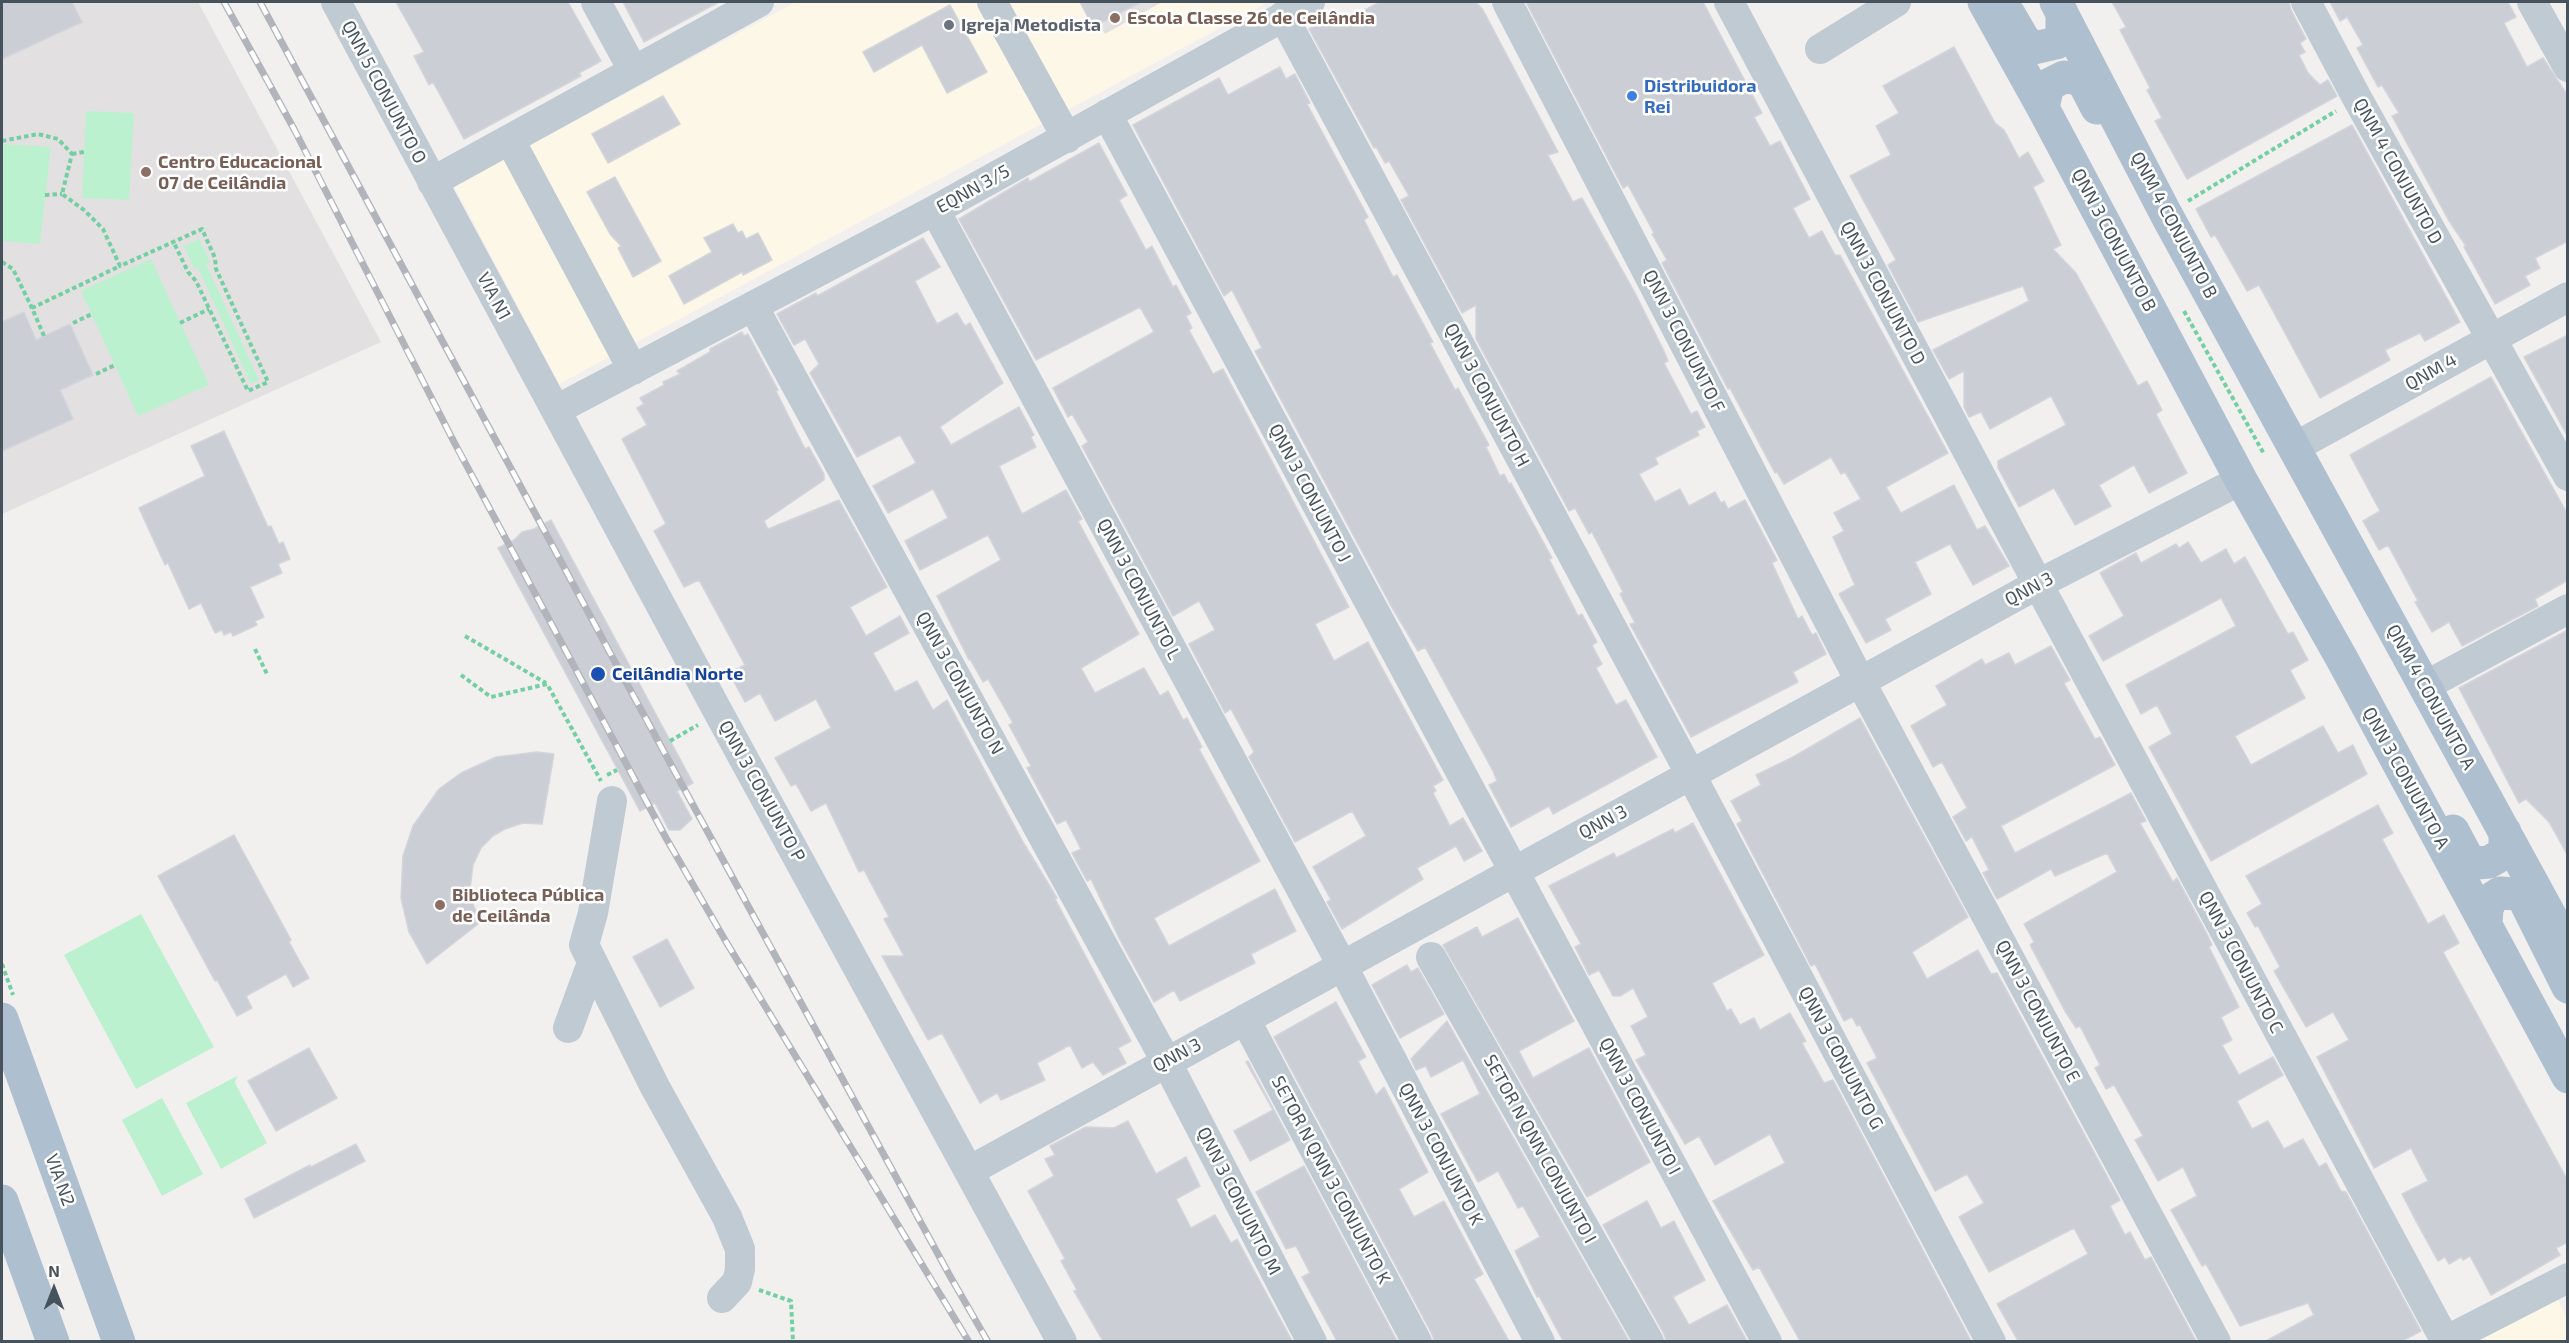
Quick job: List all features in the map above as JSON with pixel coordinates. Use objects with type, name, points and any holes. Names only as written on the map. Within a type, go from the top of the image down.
[{"type":"main road","name":"QNN 3 CONJUNTO B","points":[[1984,2],[2241,480]]},
{"type":"main road","points":[[2003,2],[2024,40],[2034,48],[2056,43],[2062,34],[2059,7]]},
{"type":"main road","name":"QNM 4 CONJUNTO B","points":[[2059,7],[2194,264],[2280,451]]},
{"type":"main road","points":[[2043,108],[2048,85],[2057,79],[2072,77],[2085,85],[2150,210],[2194,264]]},
{"type":"main road","name":"QNM 4 CONJUNTO A","points":[[2280,451],[2425,686],[2568,948]]},
{"type":"main road","name":"QNN 3 CONJUNTO A","points":[[2241,480],[2342,659],[2568,1077]]},
{"type":"main road","points":[[2342,659],[2403,738],[2468,859],[2477,863],[2496,859],[2505,847],[2505,832]]},
{"type":"main road","points":[[2486,923],[2487,909],[2492,899],[2500,893],[2518,894],[2524,899],[2568,987]]},
{"type":"main road","name":"VIA N2","points":[[2,1019],[114,1330]]},
{"type":"main road","points":[[2,1072],[6,1074],[59,1223],[114,1330]]},
{"type":"main road","points":[[2,1201],[53,1341]]},
{"type":"street","name":"QNN 5 CONJUNTO O","points":[[336,2],[432,182]]},
{"type":"street","points":[[596,2],[633,70]]},
{"type":"street","points":[[432,182],[759,2]]},
{"type":"street","points":[[992,2],[1067,138]]},
{"type":"street","name":"EQNN 3/5","points":[[556,410],[935,210],[1310,2]]},
{"type":"street","name":"QNN 3 CONJUNTO F","points":[[1507,2],[1860,681]]},
{"type":"street","name":"QNN 3 CONJUNTO D","points":[[1730,2],[2038,584]]},
{"type":"street","points":[[1820,49],[1896,2]]},
{"type":"street","name":"QNM 4 CONJUNTO D","points":[[2306,2],[2357,98],[2568,476]]},
{"type":"street","points":[[2532,2],[2568,67]]},
{"type":"street","name":"QNN 3 CONJUNTO H","points":[[1283,16],[1691,775]]},
{"type":"street","name":"QNN 3 CONJUNTO J","points":[[1107,114],[1513,871]]},
{"type":"street","points":[[510,140],[633,370]]},
{"type":"street","name":"VIA N1","points":[[432,182],[556,410]]},
{"type":"street","name":"QNN 3 CONJUNTO L","points":[[935,210],[1343,967]]},
{"type":"street","name":"QNM 4","points":[[2280,451],[2568,297]]},
{"type":"street","name":"QNN 3 CONJUNTO N","points":[[753,306],[1166,1061]]},
{"type":"street","name":"QNN 3 CONJUNTO P","points":[[556,410],[1062,1341]]},
{"type":"street","name":"QNN 3","points":[[969,1171],[2038,584],[2241,480]]},
{"type":"street","name":"QNN 3 CONJUNTO C","points":[[2038,584],[2444,1341]]},
{"type":"street","points":[[2425,686],[2568,609]]},
{"type":"street","name":"QNN 3 CONJUNTO E","points":[[1860,681],[2216,1341]]},
{"type":"street","name":"QNN 3 CONJUNTO G","points":[[1691,775],[1991,1341]]},
{"type":"street","points":[[612,801],[593,913],[584,945],[655,1087],[727,1216],[740,1249],[740,1269],[730,1290]]},
{"type":"street","name":"QNN 3 CONJUNTO I","points":[[1513,871],[1767,1341]]},
{"type":"street","name":"SETOR N QNN CONJUNTO I","points":[[1431,957],[1649,1341]]},
{"type":"street","points":[[568,1028],[592,963]]},
{"type":"street","name":"QNN 3 CONJUNTO K","points":[[1343,967],[1540,1341]]},
{"type":"street","name":"SETOR N QNN 3 CONJUNTO K","points":[[1245,1019],[1417,1341]]},
{"type":"street","name":"QNN 3 CONJUNTO M","points":[[1166,1061],[1312,1341]]},
{"type":"street","points":[[2444,1341],[2568,1278]]},
{"type":"path","points":[[2166,214],[2357,98]]},
{"type":"path","points":[[2,141],[38,134],[58,139],[72,153],[84,152]]},
{"type":"path","points":[[62,194],[72,153]]},
{"type":"path","points":[[45,195],[62,194],[84,210],[103,229],[120,266]]},
{"type":"path","points":[[32,308],[202,229],[216,269],[268,382],[248,391],[196,281],[188,272],[174,243]]},
{"type":"path","points":[[2,262],[13,269],[44,336]]},
{"type":"path","points":[[2178,301],[2280,451]]},
{"type":"path","points":[[180,323],[209,309]]},
{"type":"path","points":[[73,323],[92,314]]},
{"type":"path","points":[[96,374],[115,365]]},
{"type":"path","points":[[465,636],[547,684],[612,801]]},
{"type":"path","points":[[255,649],[267,674]]},
{"type":"path","points":[[461,675],[491,697],[547,684]]},
{"type":"path","points":[[670,741],[719,713]]},
{"type":"path","points":[[730,1290],[791,1301],[793,1341]]},
{"type":"shaded area","name":"Centro Educacional 07 de Ceilândia","points":[[2,2],[198,2],[381,342],[2,514]]},
{"type":"shaded area","points":[[796,2],[1268,2],[559,384],[454,186]]},
{"type":"shaded area","name":"Escola Classe 26 de Ceilândia","points":[[1087,2],[1162,2],[1105,34]]},
{"type":"shaded area","points":[[2555,1294],[2567,1319],[2567,1341],[2468,1342]]},
{"type":"green space","points":[[86,111],[134,113],[129,200],[82,198]]},
{"type":"green space","points":[[2,144],[51,147],[40,244],[2,241]]},
{"type":"green space","points":[[199,239],[210,262],[206,264],[259,380],[251,384],[198,268],[194,269],[184,246]]},
{"type":"green space","points":[[151,259],[209,385],[138,416],[81,291]]},
{"type":"green space","points":[[141,914],[214,1047],[136,1089],[64,955]]},
{"type":"green space","points":[[237,1076],[235,1083],[267,1143],[221,1169],[186,1103]]},
{"type":"green space","points":[[162,1098],[203,1174],[162,1196],[122,1120]]},
{"type":"building","points":[[2,2],[72,2],[82,22],[2,59]]},
{"type":"building","points":[[396,2],[568,2],[601,61],[579,73],[581,76],[464,139],[433,82],[429,85],[414,56],[424,52]]},
{"type":"building","points":[[623,2],[719,2],[644,42]]},
{"type":"building","points":[[1080,2],[1141,2],[1093,27]]},
{"type":"building","points":[[1380,2],[1476,2],[1483,10],[1558,152],[1548,155],[1573,202],[1582,198],[1635,293],[1664,351],[1668,361],[1664,363],[1691,414],[1697,411],[1705,427],[1697,431],[1699,435],[1655,458],[1658,464],[1639,474],[1655,502],[1680,489],[1689,506],[1715,492],[1721,503],[1724,501],[1728,509],[1745,500],[1777,560],[1772,563],[1798,619],[1802,616],[1812,635],[1816,633],[1826,654],[1793,672],[1798,682],[1691,737],[1630,624],[1635,623],[1620,594],[1623,592],[1592,532],[1589,534],[1575,508],[1569,511],[1476,339],[1476,305],[1462,313],[1401,200],[1409,196],[1389,161],[1385,163],[1376,147],[1374,148],[1309,29],[1328,19],[1333,27]]},
{"type":"building","points":[[1526,2],[1703,2],[1762,113],[1754,117],[1770,146],[1780,141],[1810,199],[1793,208],[1809,238],[1822,231],[1835,255],[1840,255],[1948,453],[1886,487],[1901,513],[1954,485],[1977,530],[1985,526],[2009,566],[1973,585],[1950,544],[1915,562],[1931,594],[1885,619],[1891,630],[1866,643],[1839,594],[1855,585],[1833,537],[1844,531],[1834,513],[1861,499],[1845,472],[1841,474],[1831,457],[1784,484],[1777,472],[1775,473],[1662,263],[1667,260],[1652,234],[1654,233],[1628,185],[1623,188]]},
{"type":"building","points":[[2112,2],[2289,2],[2306,39],[2300,43],[2305,52],[2299,55],[2308,73],[2320,85],[2328,80],[2337,96],[2187,179],[2155,121],[2162,118],[2147,90],[2150,88],[2120,30],[2126,27]]},
{"type":"building","points":[[2330,2],[2508,2],[2516,17],[2504,23],[2527,67],[2543,58],[2568,96],[2568,241],[2535,258],[2540,268],[2525,276],[2530,285],[2495,304],[2464,247],[2466,246],[2449,221],[2392,116],[2399,113],[2382,85],[2378,87],[2357,48],[2363,45],[2347,17],[2340,21]]},
{"type":"building","points":[[950,5],[987,72],[947,93],[922,45],[874,72],[863,52]]},
{"type":"building","points":[[1954,47],[1995,123],[2004,130],[2019,158],[2028,152],[2044,181],[2033,187],[2061,245],[2053,249],[2076,273],[2138,386],[2147,381],[2162,410],[2156,414],[2187,473],[2149,493],[2134,465],[2099,485],[2111,506],[2075,525],[2054,488],[2019,507],[1998,468],[1998,461],[2066,425],[2051,396],[1990,429],[1981,412],[1969,417],[1964,407],[1964,371],[1949,379],[1933,350],[2029,301],[2023,286],[1918,322],[1888,265],[1896,260],[1850,176],[1891,155],[1876,126],[1899,113],[1883,86]]},
{"type":"building","points":[[1280,67],[1286,79],[1295,74],[1310,103],[1307,104],[1368,217],[1364,220],[1393,277],[1397,275],[1433,342],[1430,343],[1455,390],[1458,388],[1489,445],[1486,447],[1500,476],[1504,474],[1509,484],[1511,483],[1552,558],[1549,559],[1578,616],[1582,614],[1597,642],[1592,645],[1602,664],[1596,668],[1616,705],[1626,700],[1657,757],[1553,814],[1549,806],[1511,827],[1489,785],[1497,781],[1493,771],[1425,647],[1418,651],[1390,604],[1255,351],[1262,348],[1232,290],[1224,296],[1133,125],[1219,78],[1228,95]]},
{"type":"building","points":[[663,96],[680,124],[608,163],[592,134]]},
{"type":"building","points":[[2352,125],[2460,322],[2425,341],[2420,333],[2385,350],[2390,360],[2320,398],[2259,285],[2247,291],[2215,235],[2211,237],[2196,209]]},
{"type":"building","points":[[1099,143],[1127,195],[1119,200],[1146,250],[1152,246],[1173,287],[1176,285],[1191,313],[1186,316],[1192,328],[1189,330],[1213,374],[1223,369],[1349,607],[1315,624],[1334,661],[1368,642],[1443,780],[1433,786],[1436,791],[1433,793],[1450,826],[1463,818],[1482,851],[1464,861],[1456,846],[1417,868],[1423,879],[1342,929],[1327,902],[1331,900],[1313,867],[1366,836],[1352,811],[1295,842],[1249,757],[1254,752],[1231,709],[1225,713],[1189,644],[1215,630],[1199,601],[1173,616],[1082,446],[1088,442],[1072,414],[1068,417],[1053,388],[1154,332],[1140,307],[1036,360],[959,219],[1028,178],[1029,182]]},
{"type":"building","points":[[615,177],[661,261],[633,277],[618,248],[621,246],[610,234],[587,192]]},
{"type":"building","points":[[733,224],[738,233],[742,231],[746,239],[758,233],[772,260],[743,275],[742,272],[684,304],[669,276],[712,252],[704,238]]},
{"type":"building","points":[[923,238],[940,267],[915,281],[937,324],[957,313],[965,326],[970,323],[1003,383],[940,427],[951,445],[1019,407],[1034,435],[1031,437],[1036,447],[999,466],[1022,514],[1066,490],[1082,519],[1078,521],[1139,634],[1081,668],[1095,693],[1144,668],[1160,696],[1168,691],[1183,720],[1187,718],[1202,747],[1199,749],[1260,861],[1154,918],[1169,946],[1275,889],[1296,931],[1251,954],[1255,963],[1180,1001],[1174,990],[1154,1002],[1119,938],[1091,879],[1087,881],[1072,853],[1081,849],[1066,820],[1057,824],[1027,768],[1031,766],[1009,725],[1013,723],[988,679],[983,682],[969,660],[937,596],[1001,560],[988,535],[920,570],[905,541],[948,518],[933,489],[888,513],[873,486],[916,463],[900,435],[857,457],[810,373],[819,364],[805,339],[794,345],[777,314],[816,293],[817,296]]},
{"type":"building","points":[[24,312],[36,340],[70,324],[93,375],[60,390],[73,419],[2,451],[2,322]]},
{"type":"building","points":[[742,332],[744,336],[748,334],[778,390],[776,391],[805,449],[809,447],[824,474],[824,480],[764,521],[768,529],[839,500],[887,587],[850,607],[866,636],[900,616],[909,633],[873,653],[895,692],[917,681],[933,710],[947,700],[1023,842],[1057,898],[1055,899],[1131,1041],[1118,1048],[1126,1063],[1103,1075],[1093,1062],[1082,1068],[1070,1045],[1037,1063],[1045,1080],[1001,1100],[997,1093],[980,1103],[942,1033],[928,1040],[882,956],[904,956],[884,919],[889,917],[864,870],[859,872],[826,803],[811,811],[796,784],[791,786],[775,758],[831,728],[816,699],[775,721],[760,693],[745,702],[729,673],[745,665],[699,580],[684,587],[654,531],[666,524],[622,439],[647,425],[637,408],[644,404],[640,398],[664,385],[663,382],[680,374],[677,371],[710,352],[710,349]]},
{"type":"building","points":[[2568,335],[2568,437],[2524,357]]},
{"type":"building","points":[[2491,377],[2568,515],[2568,580],[2535,599],[2538,606],[2462,646],[2449,622],[2432,632],[2388,545],[2379,550],[2363,521],[2380,511],[2350,455]]},
{"type":"building","points":[[224,431],[268,527],[271,526],[279,544],[283,542],[290,559],[278,564],[282,573],[250,587],[264,617],[255,621],[257,625],[233,636],[231,632],[224,635],[222,630],[215,633],[201,603],[189,609],[168,563],[165,565],[139,508],[205,476],[191,446]]},
{"type":"building","points":[[551,520],[693,783],[677,791],[692,819],[680,830],[669,830],[655,803],[640,811],[498,548],[514,540],[522,532],[534,529]]},
{"type":"building","points":[[2188,542],[2201,563],[2226,549],[2234,564],[2245,557],[2288,634],[2293,632],[2308,660],[2290,670],[2305,698],[2235,736],[2251,765],[2323,726],[2338,753],[2353,745],[2367,774],[2211,861],[2149,747],[2172,734],[2157,705],[2141,714],[2126,685],[2236,626],[2221,598],[2103,661],[2089,636],[2124,616],[2100,573],[2136,553],[2141,563],[2176,544],[2179,548]]},
{"type":"building","points":[[2568,630],[2568,856],[2549,822],[2526,799],[2519,803],[2459,688]]},
{"type":"building","points":[[2051,646],[2070,680],[2064,683],[2095,739],[2100,737],[2115,765],[2001,826],[2015,853],[2131,793],[2146,821],[2140,823],[2173,882],[2177,878],[2207,934],[2212,945],[2209,947],[2239,1007],[2221,1017],[2232,1040],[2222,1045],[2239,1075],[2273,1057],[2283,1075],[2237,1101],[2252,1129],[2268,1121],[2284,1149],[2303,1139],[2319,1167],[2326,1163],[2341,1191],[2346,1192],[2421,1331],[2402,1341],[2266,1341],[2314,1315],[2308,1303],[2240,1326],[2206,1264],[2202,1266],[2171,1210],[2197,1196],[2183,1167],[2158,1181],[2135,1140],[2143,1136],[2114,1085],[2106,1089],[2095,1068],[2100,1065],[2080,1026],[2076,1028],[2065,1011],[2030,945],[2034,942],[2024,924],[2117,872],[2107,853],[2055,876],[2051,869],[1997,899],[1983,873],[1989,870],[1972,837],[1966,841],[1953,817],[1967,808],[1942,762],[1933,767],[1911,726],[1947,705],[1936,686],[1982,659],[1985,665],[2009,653],[2015,665]]},
{"type":"building","points":[[1860,718],[1968,917],[1912,952],[1927,979],[1978,950],[1991,974],[1997,973],[2120,1200],[2110,1206],[2125,1235],[2130,1232],[2145,1260],[2151,1257],[2196,1341],[2018,1341],[1997,1304],[2088,1254],[2074,1228],[1989,1272],[1959,1217],[1984,1203],[1967,1174],[1935,1191],[1867,1063],[1877,1058],[1860,1025],[1857,1026],[1852,1017],[1844,1021],[1815,964],[1811,966],[1737,824],[1742,821],[1731,801],[1761,785],[1756,775],[1793,757]]},
{"type":"building","points":[[537,752],[554,754],[542,824],[523,823],[505,829],[493,836],[481,848],[473,865],[470,889],[474,907],[482,921],[427,964],[409,932],[401,898],[403,856],[413,826],[439,789],[461,773],[496,757]]},
{"type":"building","points":[[2378,805],[2393,833],[2382,839],[2428,924],[2444,915],[2459,943],[2443,952],[2568,1181],[2568,1242],[2556,1248],[2560,1255],[2491,1295],[2470,1256],[2463,1260],[2461,1257],[2449,1264],[2445,1257],[2438,1261],[2417,1223],[2402,1194],[2428,1181],[2411,1148],[2374,1168],[2317,1057],[2349,1040],[2333,1012],[2306,1027],[2274,971],[2280,967],[2258,926],[2255,927],[2247,913],[2262,904],[2246,876]]},
{"type":"building","points":[[1693,823],[1764,955],[1712,983],[1727,1011],[1731,1009],[1740,1025],[1754,1018],[1760,1030],[1790,1013],[1806,1041],[1802,1043],[1824,1083],[1833,1080],[1971,1341],[1800,1341],[1759,1267],[1753,1270],[1713,1201],[1785,1163],[1770,1134],[1715,1165],[1699,1136],[1685,1144],[1636,1060],[1646,1055],[1631,1026],[1648,1017],[1633,988],[1620,996],[1613,996],[1599,970],[1589,975],[1575,947],[1581,944],[1549,886],[1614,853],[1616,858],[1673,829],[1675,833]]},
{"type":"building","points":[[234,835],[309,978],[293,987],[286,974],[246,996],[252,1008],[237,1016],[217,980],[215,981],[158,876]]},
{"type":"building","points":[[1518,918],[1574,1021],[1519,1051],[1533,1078],[1589,1048],[1650,1162],[1587,1197],[1443,945],[1477,927],[1482,937]]},
{"type":"building","points":[[667,939],[694,988],[660,1007],[633,957]]},
{"type":"building","points":[[1407,965],[1411,972],[1418,968],[1444,1014],[1400,1038],[1372,985]]},
{"type":"building","points":[[1336,1002],[1366,1057],[1358,1061],[1376,1095],[1384,1087],[1428,1172],[1399,1189],[1414,1217],[1444,1201],[1483,1274],[1474,1279],[1509,1341],[1434,1341],[1274,1037]]},
{"type":"building","points":[[1447,1021],[1629,1341],[1563,1341],[1539,1296],[1537,1297],[1515,1251],[1540,1237],[1523,1206],[1518,1208],[1498,1171],[1478,1182],[1441,1114],[1480,1094],[1463,1060],[1431,1077],[1426,1066],[1416,1070],[1411,1059]]},
{"type":"building","points":[[309,1048],[337,1098],[276,1131],[248,1081]]},
{"type":"building","points":[[1248,1061],[1290,1140],[1250,1161],[1234,1131],[1273,1110],[1246,1062]]},
{"type":"building","points":[[1128,1121],[1156,1174],[1186,1157],[1200,1186],[1176,1199],[1191,1228],[1215,1215],[1231,1243],[1237,1239],[1292,1341],[1103,1341],[1074,1291],[1077,1290],[1061,1261],[1065,1259],[1028,1191],[1054,1176],[1045,1159],[1055,1155],[1050,1146],[1086,1127],[1114,1128]]},
{"type":"building","points":[[356,1144],[365,1161],[254,1218],[245,1199]]},
{"type":"building","points":[[1304,1166],[1397,1341],[1337,1341],[1302,1277],[1310,1273],[1296,1246],[1286,1249],[1256,1192]]},
{"type":"building","points":[[1647,1201],[1661,1228],[1674,1221],[1705,1280],[1673,1297],[1689,1325],[1727,1305],[1747,1341],[1666,1341],[1603,1225]]},
{"type":"railway","points":[[224,2],[294,129],[454,442],[666,838],[725,940],[969,1342]]},
{"type":"railway","points":[[260,2],[615,662],[988,1342]]},
{"type":"place","name":"Escola Classe 26 de Ceilândia","points":[[1115,18]]},
{"type":"place","name":"Igreja Metodista","points":[[949,25]]},
{"type":"place","name":"Distribuidora Rei","points":[[1632,96]]},
{"type":"place","name":"Centro Educacional 07 de Ceilândia","points":[[146,172]]},
{"type":"place","name":"Ceilândia Norte","points":[[598,674]]},
{"type":"place","name":"Biblioteca Pública de Ceilânda","points":[[440,905]]}]
